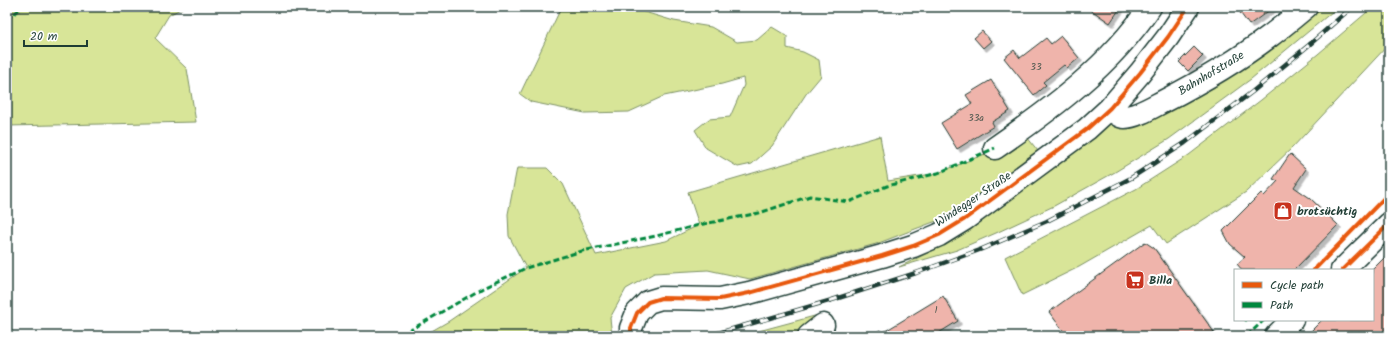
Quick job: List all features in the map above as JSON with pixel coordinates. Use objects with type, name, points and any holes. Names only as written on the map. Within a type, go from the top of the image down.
[{"type":"street","points":[[995,148],[1031,123],[1096,70],[1120,47],[1150,7]]},
{"type":"street","name":"Windegger Straße","points":[[631,336],[631,328],[637,313],[648,302],[661,298],[720,299],[749,293],[882,256],[913,246],[939,235],[1030,172],[1085,130],[1110,108],[1158,49],[1188,7]]},
{"type":"street","name":"Bahnhofstraße","points":[[1110,108],[1123,117],[1130,116],[1160,103],[1198,83],[1232,61],[1270,36],[1306,7]]},
{"type":"street","points":[[1343,269],[1389,224]]},
{"type":"street","points":[[1276,336],[1291,321]]},
{"type":"green space","points":[[7,7],[184,7],[169,15],[155,38],[187,69],[196,122],[7,126]]},
{"type":"green space","points":[[628,7],[674,21],[711,27],[737,42],[757,40],[772,27],[787,36],[787,48],[803,52],[819,60],[821,76],[806,94],[772,146],[752,164],[738,167],[706,148],[695,130],[709,119],[730,117],[744,85],[743,78],[664,96],[629,112],[585,113],[531,102],[520,94],[561,8]]},
{"type":"green space","points":[[1314,7],[1338,7],[1251,79],[1169,139],[1115,172],[1054,206],[957,250],[899,267],[940,247],[979,222],[1114,119]]},
{"type":"green space","points":[[1373,7],[1389,7],[1389,29],[1387,31],[1389,33],[1389,44],[1292,148],[1246,192],[1166,244],[1152,225],[1079,267],[1022,295],[1005,257],[1136,189],[1189,155],[1261,100]]},
{"type":"green space","points":[[880,136],[888,181],[938,173],[1027,137],[1038,151],[960,212],[876,244],[750,279],[708,270],[654,273],[626,289],[610,318],[612,336],[423,336],[449,321],[526,268],[509,236],[508,214],[517,168],[547,168],[563,184],[596,255],[666,241],[699,225],[688,192]]},
{"type":"green space","points":[[822,314],[795,336],[740,336]]},
{"type":"building","points":[[1087,7],[1121,7],[1110,23]]},
{"type":"building","points":[[1236,7],[1274,7],[1249,25]]},
{"type":"building","points":[[982,31],[991,41],[983,48],[974,38]]},
{"type":"building","points":[[1061,36],[1079,58],[1067,68],[1064,65],[1043,82],[1046,85],[1034,95],[1004,58],[1014,50],[1020,58],[1046,38],[1051,44]]},
{"type":"building","points":[[1194,47],[1203,56],[1188,71],[1179,62]]},
{"type":"building","points":[[991,80],[1010,111],[992,122],[994,126],[957,149],[941,123],[972,104],[966,95]]},
{"type":"building","name":"brotsüchtig","points":[[1290,154],[1306,169],[1294,187],[1310,198],[1338,225],[1295,269],[1241,269],[1237,264],[1245,257],[1230,244],[1223,231],[1261,193],[1264,196],[1278,181],[1273,179]]},
{"type":"building","name":"Billa","points":[[1145,242],[1154,248],[1216,335],[1067,336],[1049,312]]},
{"type":"building","points":[[1389,253],[1389,336],[1306,336],[1321,321],[1374,321],[1373,269]]},
{"type":"building","points":[[943,296],[958,321],[934,336],[871,335],[880,330],[882,333]]},
{"type":"railway","points":[[708,336],[832,300],[916,273],[982,249],[1047,221],[1131,178],[1185,143],[1252,92],[1352,7]]},
{"type":"marked path","points":[[7,19],[23,7]]},
{"type":"marked path","points":[[400,336],[483,288],[526,268],[582,251],[759,213],[810,196],[849,202],[887,186],[938,173],[995,148]]},
{"type":"marked path","points":[[1247,336],[1263,321]]},
{"type":"cycle path","points":[[631,336],[631,328],[637,313],[648,302],[661,298],[720,299],[749,293],[882,256],[913,246],[939,235],[965,219],[1087,129],[1110,108],[1168,37],[1188,7]]},
{"type":"cycle path","points":[[1315,269],[1389,193]]},
{"type":"cycle path","points":[[1343,269],[1389,224]]},
{"type":"place","name":"brotsüchtig","points":[[1283,211]]},
{"type":"place","name":"Billa","points":[[1135,280]]}]
